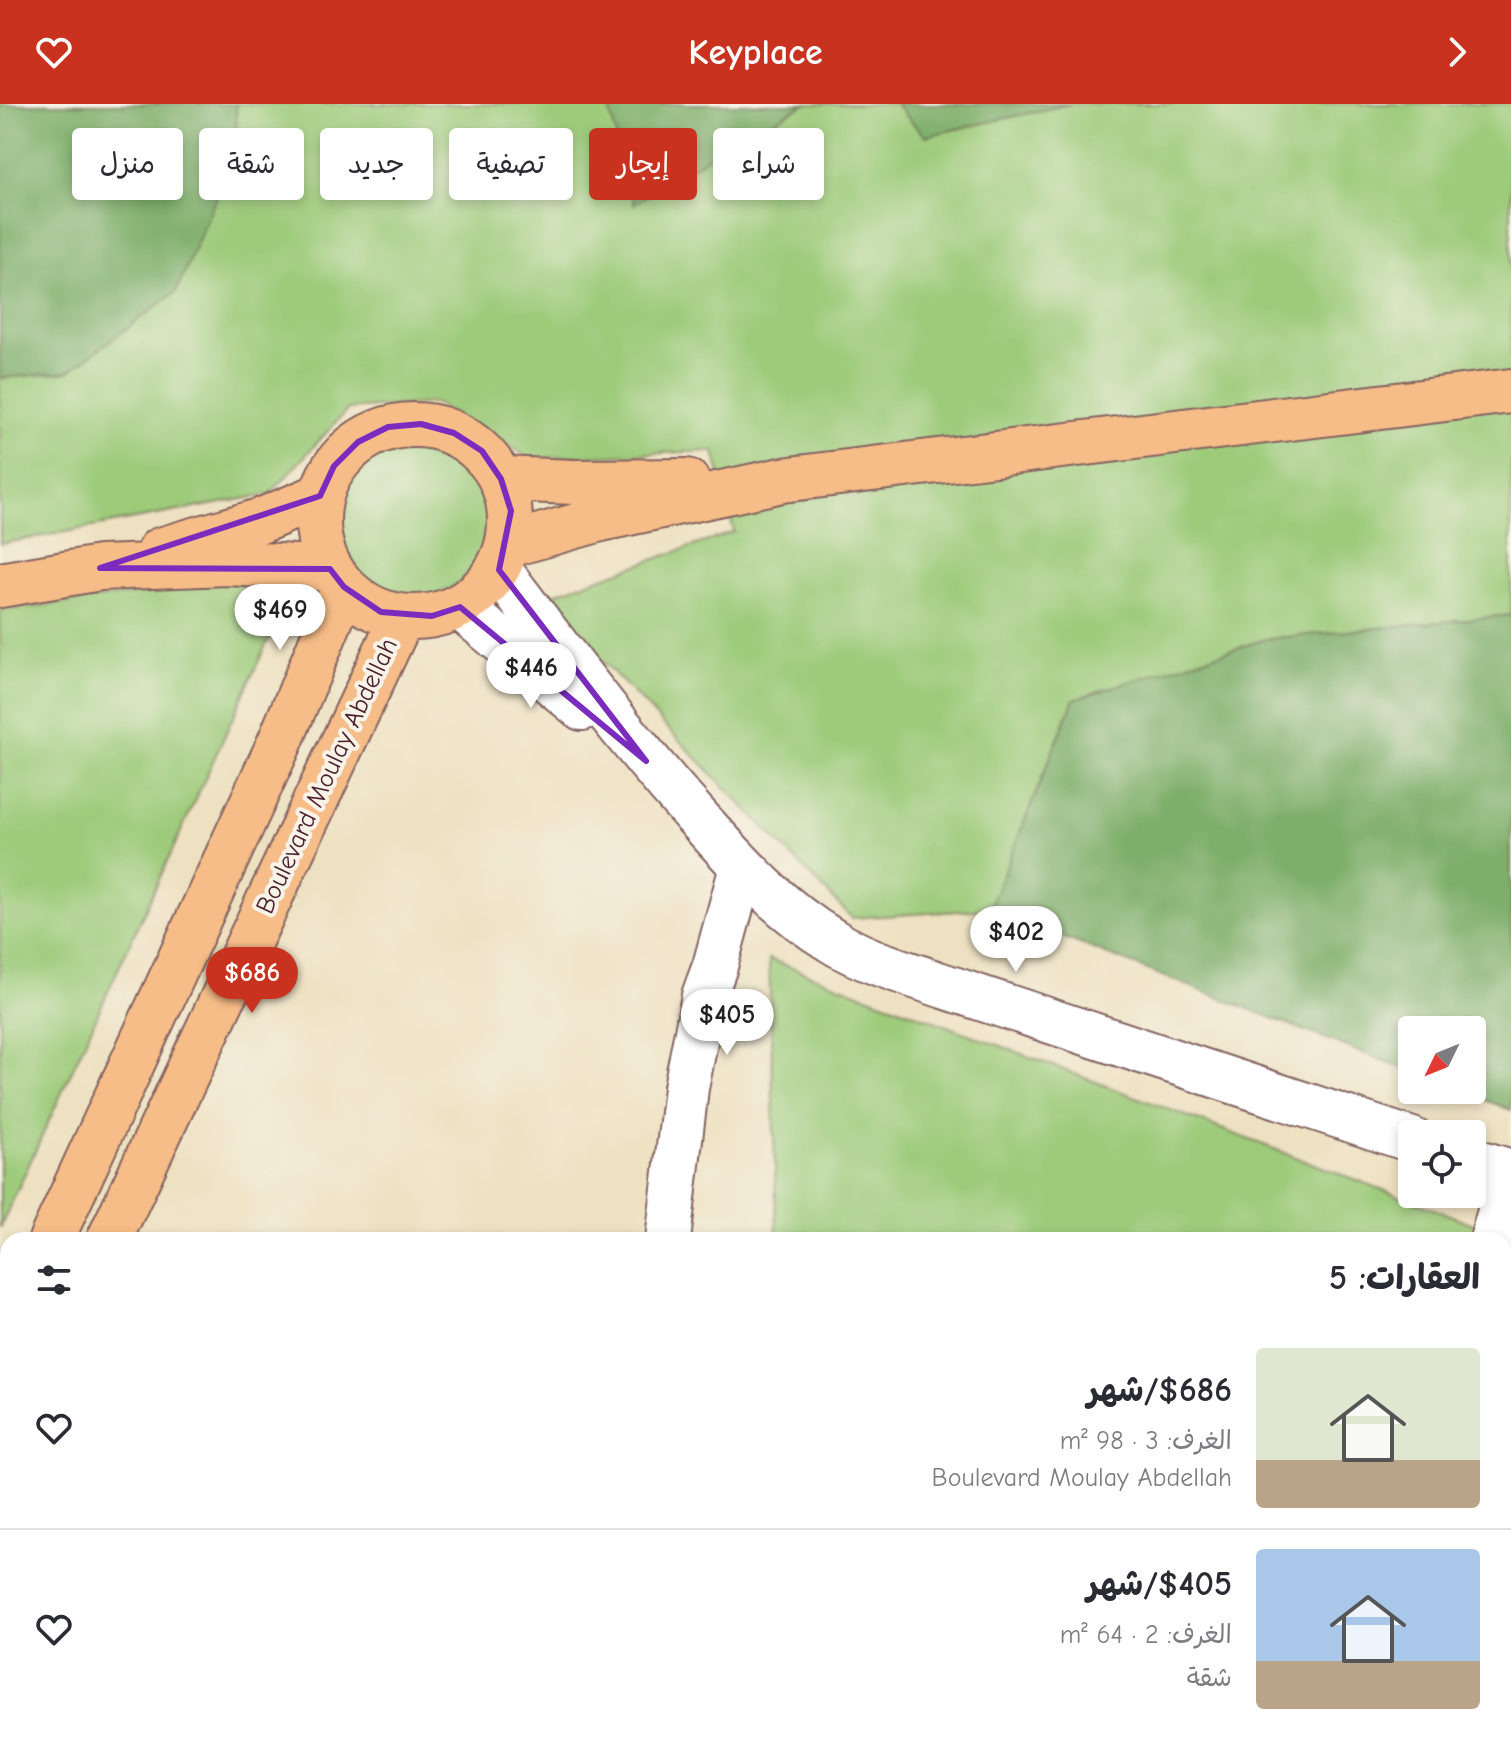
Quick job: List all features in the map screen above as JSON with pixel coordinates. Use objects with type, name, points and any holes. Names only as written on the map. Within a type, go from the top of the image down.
[{"type":"main road","points":[[503,557],[601,519],[782,480],[1511,391]]},
{"type":"main road","points":[[421,424],[454,433],[482,451],[501,479],[511,511],[503,557],[482,591],[460,607],[432,616],[402,617],[381,612],[361,602],[337,578],[321,546],[317,521],[320,496],[334,466],[358,442],[388,427],[421,424]]},
{"type":"main road","points":[[501,479],[574,482],[782,480]]},
{"type":"main road","points":[[0,585],[100,568],[260,521],[320,496]]},
{"type":"main road","points":[[100,568],[227,563],[337,578]]},
{"type":"main road","points":[[55,1232],[280,742],[337,578]]},
{"type":"main road","name":"Boulevard Moulay Abdellah","points":[[113,1232],[402,617]]},
{"type":"street","points":[[503,557],[646,761],[742,867],[795,916],[831,941],[863,958],[1398,1135]]},
{"type":"street","points":[[460,607],[646,761]]},
{"type":"street","points":[[669,1232],[686,1088],[701,1011],[742,867]]},
{"type":"street","points":[[1486,1164],[1511,1172],[1494,1232]]},
{"type":"highlighted area","points":[[421,424],[454,433],[482,451],[501,479],[511,511],[499,570],[646,761],[460,607],[432,616],[381,612],[344,587],[330,569],[100,568],[320,496],[334,466],[358,442],[388,427]]},
{"type":"green space","points":[[0,104],[236,104],[237,128],[199,128],[199,200],[215,200],[176,292],[68,372],[0,378]]},
{"type":"green space","points":[[236,104],[608,104],[614,128],[589,128],[589,200],[633,200],[634,203],[639,200],[697,200],[697,164],[713,154],[713,200],[824,200],[824,128],[760,128],[805,104],[895,104],[925,136],[1070,104],[1511,104],[1511,615],[1266,639],[1074,699],[989,909],[852,918],[541,598],[734,532],[714,451],[530,458],[434,403],[348,409],[270,494],[0,544],[0,378],[68,372],[199,199],[304,200],[304,128],[237,128]]},
{"type":"green space","points":[[608,104],[805,104],[760,128],[713,128],[713,154],[697,164],[697,128],[614,128]]},
{"type":"green space","points":[[895,104],[1070,104],[925,136]]},
{"type":"green space","points":[[412,444],[441,450],[466,467],[483,492],[489,521],[483,550],[466,575],[441,592],[412,598],[383,592],[358,575],[341,550],[335,521],[341,492],[358,467],[383,450]]},
{"type":"green space","points":[[235,582],[286,601],[0,1228],[0,611]]},
{"type":"green space","points":[[1511,615],[1511,1110],[1486,1100],[1486,1016],[1398,1016],[1398,1067],[989,909],[1074,699],[1266,639]]},
{"type":"green space","points":[[769,959],[1398,1196],[1398,1208],[1431,1208],[1495,1232],[777,1232]]}]
